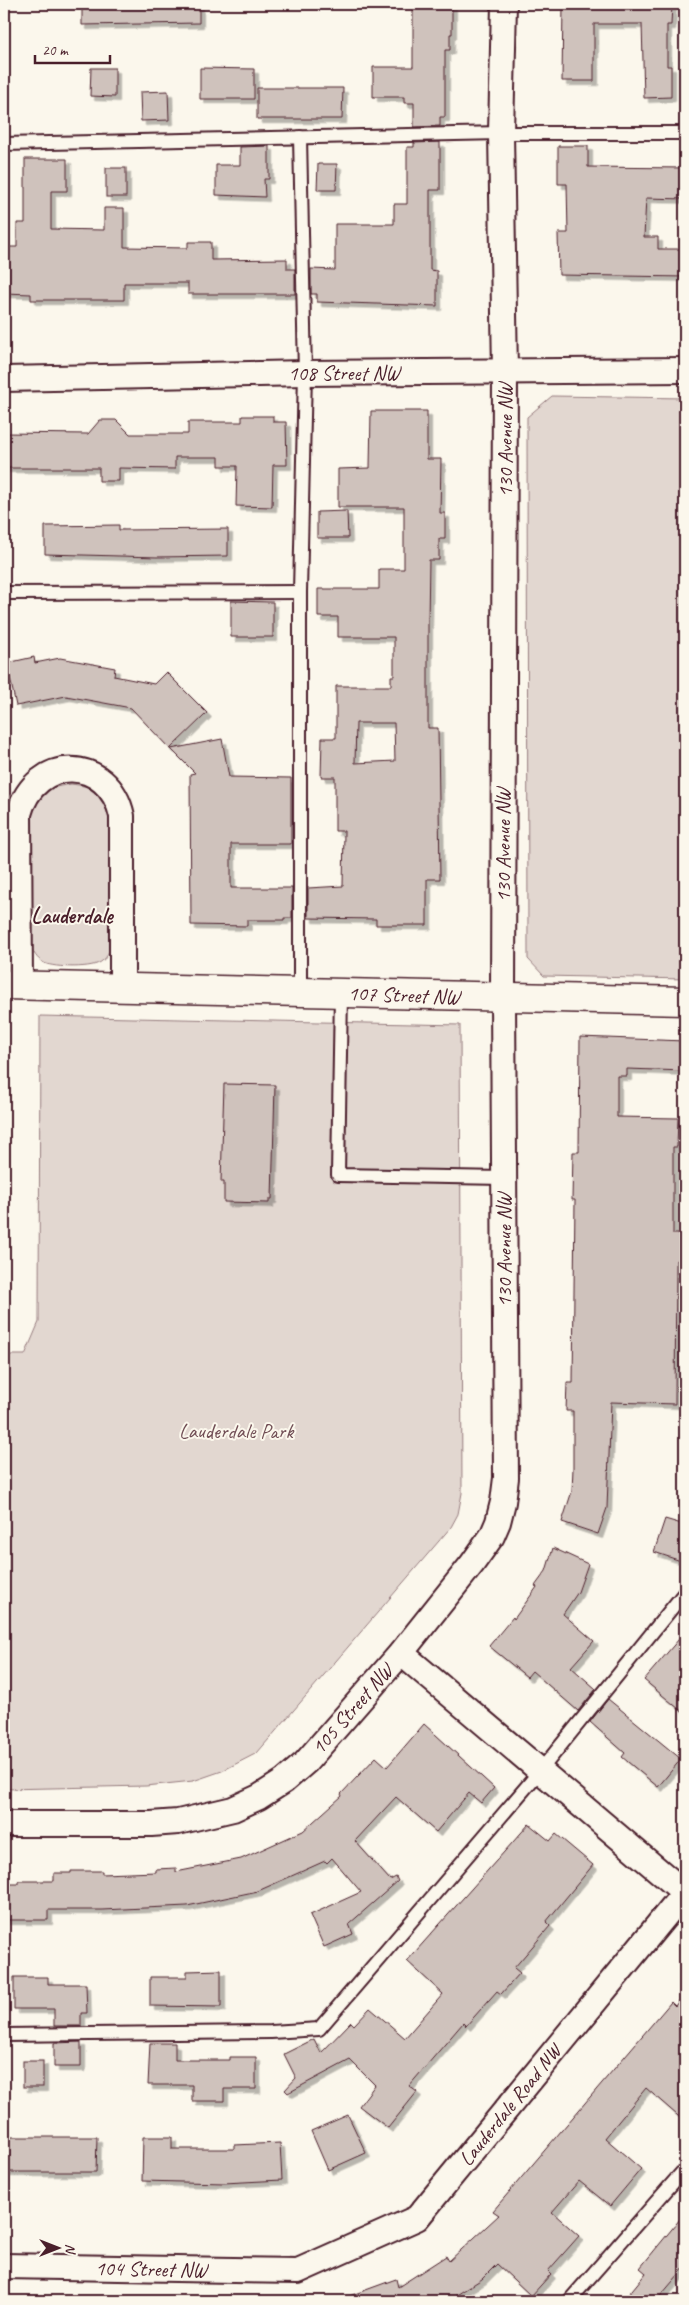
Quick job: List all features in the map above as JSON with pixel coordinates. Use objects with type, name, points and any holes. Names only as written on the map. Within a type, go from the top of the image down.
[{"type":"street","name":"130 Avenue NW","points":[[401,1653],[482,1550],[495,1529],[503,1502],[506,1478],[503,998],[505,372],[501,133],[504,4]]},
{"type":"street","name":"108 Street NW","points":[[4,379],[305,372],[685,370]]},
{"type":"street","name":"107 Street NW","points":[[122,987],[122,816],[120,804],[110,789],[96,776],[74,770],[61,770],[37,781],[22,802],[19,814],[12,985],[685,1001]]},
{"type":"street","name":"105 Street NW","points":[[4,1824],[151,1824],[206,1817],[233,1809],[284,1781],[306,1762],[401,1653],[685,1892]]},
{"type":"street","name":"Lauderdale Road NW","points":[[298,2271],[416,2218],[685,1892]]},
{"type":"street","name":"104 Street NW","points":[[4,2266],[298,2271]]},
{"type":"lane","points":[[4,144],[501,133],[685,133]]},
{"type":"lane","points":[[300,137],[305,372],[300,592],[300,992]]},
{"type":"lane","points":[[4,593],[300,592]]},
{"type":"lane","points":[[340,993],[338,1175],[504,1178]]},
{"type":"lane","points":[[4,2035],[271,2032],[319,2029],[540,1771],[685,1592]]},
{"type":"lane","points":[[569,2301],[685,2169]]},
{"type":"green space","points":[[552,396],[685,398],[685,979],[544,976],[528,959],[527,417]]},
{"type":"green space","points":[[71,784],[85,786],[98,792],[110,807],[110,944],[108,954],[98,964],[74,967],[44,963],[36,956],[31,945],[30,811],[46,789]]},
{"type":"green space","name":"Lauderdale Park","points":[[40,1016],[460,1025],[462,1493],[458,1514],[451,1527],[257,1753],[222,1771],[193,1781],[146,1786],[4,1789],[4,1355],[25,1355],[39,1322]]},
{"type":"building","points":[[82,4],[199,4],[199,23],[82,25]]},
{"type":"building","points":[[413,4],[452,4],[450,50],[445,50],[445,117],[440,117],[440,126],[414,127],[414,103],[404,103],[404,97],[373,97],[373,67],[413,67]]},
{"type":"building","points":[[563,4],[672,4],[671,25],[667,25],[667,66],[671,66],[671,97],[644,98],[642,24],[594,24],[594,81],[562,81]]},
{"type":"building","points":[[91,68],[115,68],[115,97],[90,96]]},
{"type":"building","points":[[200,68],[254,69],[254,99],[200,99]]},
{"type":"building","points":[[257,88],[343,88],[342,119],[257,119]]},
{"type":"building","points":[[168,91],[169,120],[141,121],[140,92]]},
{"type":"building","points":[[440,142],[440,190],[430,190],[430,270],[437,271],[437,306],[317,302],[317,294],[311,294],[311,269],[335,270],[335,224],[394,224],[394,204],[407,204],[407,147],[414,147],[414,143]]},
{"type":"building","points":[[269,146],[269,179],[264,179],[265,197],[216,195],[216,165],[240,165],[240,147]]},
{"type":"building","points":[[558,146],[588,146],[588,167],[685,168],[685,199],[646,198],[644,237],[658,237],[658,249],[685,249],[685,277],[559,275],[558,233],[568,233],[567,184],[558,184]]},
{"type":"building","points":[[25,159],[67,159],[67,191],[51,191],[51,229],[104,230],[104,208],[124,208],[124,247],[188,248],[188,242],[211,242],[211,260],[287,259],[287,269],[295,269],[295,294],[188,294],[188,283],[124,283],[124,300],[31,300],[31,294],[4,293],[4,247],[17,247],[17,223],[25,223]]},
{"type":"building","points":[[318,164],[337,164],[336,190],[317,190]]},
{"type":"building","points":[[106,168],[126,168],[126,197],[106,197]]},
{"type":"building","points":[[371,411],[427,411],[427,459],[441,459],[440,513],[445,513],[445,539],[439,539],[439,560],[429,560],[428,728],[438,728],[440,879],[427,879],[427,925],[376,925],[376,919],[308,918],[308,888],[343,886],[344,831],[335,831],[335,777],[321,777],[322,738],[336,738],[336,686],[391,686],[391,676],[394,676],[394,637],[338,637],[338,617],[318,617],[318,589],[379,589],[379,569],[404,569],[404,507],[338,507],[338,469],[370,468]],"holes":[[[356,723],[394,723],[395,761],[355,763]]]},
{"type":"building","points":[[242,416],[273,416],[273,422],[286,422],[287,465],[273,465],[272,507],[236,506],[237,466],[219,466],[219,457],[175,457],[175,469],[119,468],[119,481],[99,481],[99,468],[4,468],[4,433],[88,434],[100,420],[116,420],[130,434],[188,434],[188,422],[242,422]]},
{"type":"building","points":[[347,511],[348,538],[317,538],[317,512]]},
{"type":"building","points":[[119,525],[119,530],[228,529],[228,556],[157,557],[45,554],[45,526]]},
{"type":"building","points":[[231,601],[273,602],[273,637],[231,637]]},
{"type":"building","points":[[34,657],[35,663],[60,658],[115,668],[114,676],[154,684],[166,672],[207,713],[170,749],[131,708],[66,696],[16,706],[7,663]]},
{"type":"building","points":[[222,739],[229,777],[291,778],[291,844],[231,844],[231,888],[292,888],[292,918],[284,918],[284,920],[247,920],[247,926],[191,925],[190,774],[195,773],[171,749]]},
{"type":"building","points":[[580,1037],[685,1041],[685,1071],[627,1069],[627,1076],[617,1076],[617,1117],[678,1118],[677,1147],[673,1147],[673,1234],[685,1234],[685,1260],[676,1260],[675,1404],[611,1402],[607,1508],[598,1534],[562,1522],[572,1491],[573,1468],[573,1411],[566,1411],[567,1383],[573,1383],[575,1200],[572,1200],[573,1152],[579,1152]]},
{"type":"building","points":[[224,1084],[275,1085],[272,1199],[269,1199],[269,1203],[224,1202],[224,1182],[221,1182]]},
{"type":"building","points":[[665,1519],[685,1525],[685,1548],[681,1561],[654,1552]]},
{"type":"building","points":[[553,1548],[588,1564],[578,1592],[563,1614],[594,1641],[571,1667],[596,1689],[578,1711],[532,1671],[527,1677],[489,1646],[513,1617],[514,1619],[537,1587],[535,1586],[546,1571]]},
{"type":"building","points":[[685,1632],[685,1714],[644,1680]]},
{"type":"building","points":[[608,1699],[681,1759],[658,1787],[622,1757],[625,1753],[590,1722]]},
{"type":"building","points":[[424,1724],[494,1788],[481,1803],[469,1793],[436,1832],[396,1797],[355,1841],[390,1880],[396,1877],[398,1881],[349,1924],[353,1934],[324,1947],[310,1915],[361,1892],[332,1858],[327,1863],[325,1861],[258,1891],[187,1906],[102,1910],[48,1910],[48,1920],[4,1920],[4,1884],[18,1884],[18,1881],[54,1881],[54,1873],[71,1873],[71,1871],[102,1871],[102,1874],[156,1872],[156,1869],[176,1868],[176,1872],[241,1859],[303,1831],[342,1796],[341,1794],[376,1757],[387,1767]]},
{"type":"building","points":[[529,1824],[550,1841],[556,1834],[593,1865],[546,1922],[550,1926],[514,1968],[520,1973],[501,1994],[497,1991],[466,2026],[463,2023],[409,2086],[417,2092],[388,2128],[359,2106],[375,2085],[350,2060],[288,2093],[285,2090],[296,2078],[284,2054],[314,2039],[321,2053],[351,2022],[354,2025],[370,2008],[405,2038],[443,1994],[407,1961]]},
{"type":"building","points":[[221,1970],[221,2007],[150,2006],[150,1977],[187,1977],[187,1971]]},
{"type":"building","points":[[14,1977],[48,1977],[48,1984],[86,1984],[87,2013],[81,2013],[81,2026],[54,2026],[54,2009],[14,2009]]},
{"type":"building","points":[[685,1993],[685,2122],[646,2088],[605,2138],[641,2169],[610,2206],[579,2181],[552,2212],[579,2236],[548,2271],[551,2274],[531,2296],[497,2264],[482,2279],[447,2301],[341,2301],[341,2299],[396,2279],[398,2287],[446,2256],[449,2261],[499,2215],[493,2211],[671,2002],[675,2006]]},
{"type":"building","points":[[81,2042],[81,2067],[54,2067],[54,2043]]},
{"type":"building","points":[[150,2043],[175,2043],[175,2060],[229,2060],[229,2057],[256,2057],[256,2089],[224,2089],[224,2101],[192,2101],[192,2085],[148,2085]]},
{"type":"building","points":[[23,2061],[43,2061],[43,2087],[23,2087]]},
{"type":"building","points":[[348,2115],[366,2153],[328,2170],[311,2131]]},
{"type":"building","points":[[4,2137],[97,2137],[96,2172],[4,2172]]},
{"type":"building","points":[[143,2137],[172,2137],[172,2149],[234,2149],[234,2145],[280,2143],[282,2180],[224,2183],[142,2181]]},
{"type":"building","points":[[685,2213],[685,2267],[656,2301],[623,2301],[646,2273],[640,2268]]},
{"type":"district","name":"Lauderdale","points":[[72,915]]}]
